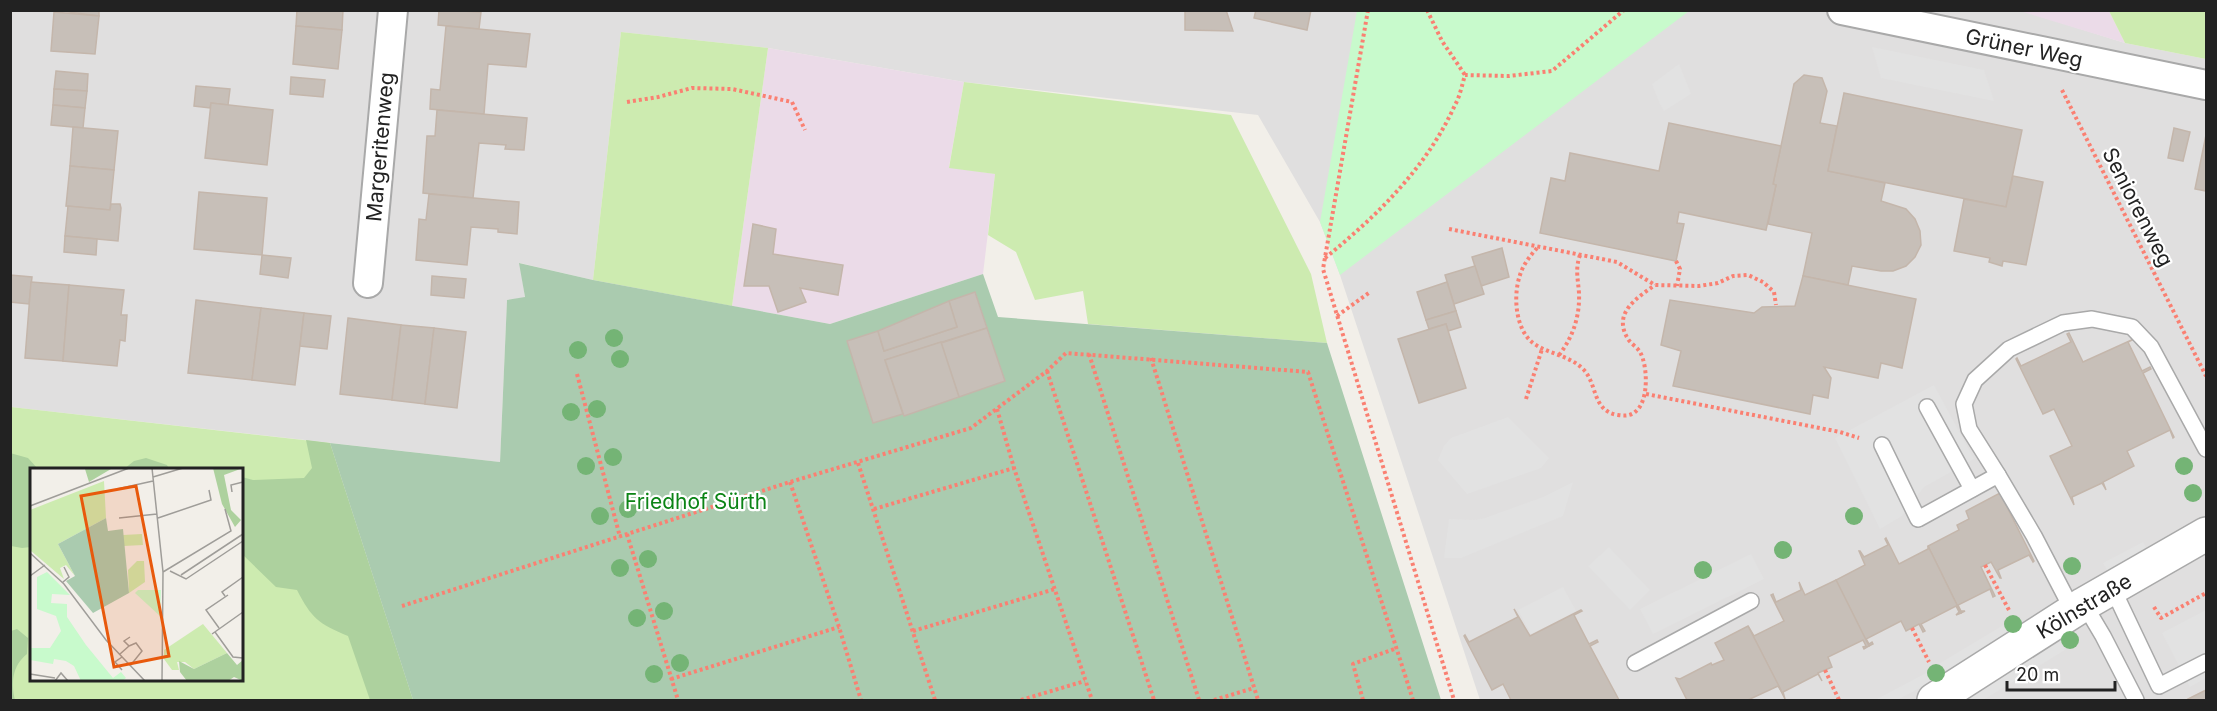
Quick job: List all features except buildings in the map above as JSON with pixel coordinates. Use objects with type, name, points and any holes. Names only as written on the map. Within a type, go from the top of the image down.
[{"type":"street","name":"Margeritenweg","points":[[368,283],[393,10]]},
{"type":"street","name":"Grüner Weg","points":[[1842,10],[2206,85]]},
{"type":"street","name":"Kölnstraße","points":[[1934,700],[2079,607],[2206,534]]},
{"type":"lane","points":[[2136,700],[2103,636],[2079,607],[1969,429],[1964,404],[1975,380],[2009,349],[2063,323],[2092,319],[2132,327],[2151,347],[2206,450]]},
{"type":"lane","points":[[1928,407],[1972,489]]},
{"type":"lane","points":[[1882,445],[1918,519],[1998,475]]},
{"type":"lane","points":[[2122,582],[2159,686],[2206,662]]},
{"type":"lane","points":[[1635,663],[1751,601]]},
{"type":"path","points":[[1368,10],[1323,268],[1454,700]]},
{"type":"path","points":[[1427,10],[1442,41],[1465,75]]},
{"type":"path","points":[[1465,75],[1509,76],[1552,71],[1624,10]]},
{"type":"path","name":"Seniorenweg","points":[[2043,52],[2206,376]]},
{"type":"path","points":[[1324,259],[1359,230],[1420,167],[1456,105],[1465,75]]},
{"type":"path","points":[[627,102],[692,88],[732,89],[792,102],[805,130]]},
{"type":"path","points":[[1449,229],[1617,262],[1655,285],[1718,283],[1732,276],[1748,275],[1763,282],[1774,292],[1776,305]]},
{"type":"path","points":[[1537,248],[1520,274],[1517,311],[1522,329],[1531,341],[1542,349],[1559,355],[1583,369],[1589,376],[1596,400],[1603,409],[1613,414],[1625,416],[1635,413],[1642,405],[1646,394],[1644,361],[1639,350],[1628,338],[1623,322],[1626,309],[1636,298],[1655,285]]},
{"type":"path","points":[[1559,355],[1568,344],[1574,330],[1579,293],[1576,267],[1580,255]]},
{"type":"path","points":[[1676,261],[1680,269],[1677,285]]},
{"type":"path","points":[[1337,316],[1370,292]]},
{"type":"path","points":[[1526,399],[1542,349]]},
{"type":"path","points":[[402,606],[790,482],[971,428],[1047,371],[1066,353],[1308,372],[1413,700]]},
{"type":"path","points":[[1089,354],[1199,700]]},
{"type":"path","points":[[1151,358],[1258,700]]},
{"type":"path","points":[[1047,371],[1154,700]]},
{"type":"path","points":[[577,374],[620,537]]},
{"type":"path","points":[[1646,394],[1840,432],[1882,445]]},
{"type":"path","points":[[997,409],[1014,468],[1092,700]]},
{"type":"path","points":[[858,463],[935,700]]},
{"type":"path","points":[[874,510],[1014,468]]},
{"type":"path","points":[[790,482],[861,700]]},
{"type":"path","points":[[627,534],[678,700]]},
{"type":"path","points":[[1985,565],[2026,642]]},
{"type":"path","points":[[2122,582],[2161,618],[2206,593]]},
{"type":"path","points":[[913,631],[1054,589]]},
{"type":"path","points":[[672,679],[839,627]]},
{"type":"path","points":[[1363,700],[1353,664],[1397,648]]},
{"type":"path","points":[[1825,670],[1839,700]]},
{"type":"path","points":[[1022,700],[1085,681]]},
{"type":"path","points":[[1214,700],[1254,688]]},
{"type":"shaded area","points":[[2020,10],[2125,43],[2206,59],[2206,700],[1480,700],[1340,275],[1320,222],[1258,115],[964,82],[768,48],[621,32],[593,280],[520,263],[525,298],[507,300],[500,462],[11,407],[11,11]]},
{"type":"shaded area","points":[[2020,11],[2109,11],[2125,43]]},
{"type":"shaded area","points":[[1872,47],[1984,70],[1994,101],[1881,78]]},
{"type":"shaded area","points":[[768,48],[964,82],[949,167],[995,174],[983,274],[830,324],[732,306]]},
{"type":"shaded area","points":[[1679,64],[1691,94],[1664,111],[1652,84]]},
{"type":"shaded area","points":[[1934,385],[1974,459],[1924,487],[1902,516],[1880,529],[1835,438]]},
{"type":"shaded area","points":[[1508,417],[1549,458],[1541,468],[1467,494],[1438,460],[1444,446],[1451,438]]},
{"type":"shaded area","points":[[1573,482],[1563,516],[1461,558],[1444,558],[1449,519],[1485,518],[1543,497]]},
{"type":"shaded area","points":[[2143,542],[2148,552],[2109,574],[2103,563]]},
{"type":"shaded area","points":[[1609,547],[1650,590],[1630,610],[1588,566]]},
{"type":"shaded area","points":[[1751,554],[1764,579],[1653,634],[1640,609]]},
{"type":"shaded area","points":[[1563,587],[1576,611],[1531,634],[1518,610]]},
{"type":"shaded area","points":[[2206,610],[2206,678],[2190,687],[2162,633]]},
{"type":"shaded area","points":[[2005,624],[2011,633],[1942,676],[1935,666]]},
{"type":"shaded area","points":[[2061,641],[2065,650],[1983,700],[1963,700]]},
{"type":"shaded area","points":[[1928,672],[1933,681],[1897,700],[1875,700]]},
{"type":"green space","points":[[1357,10],[1689,11],[1340,275],[1320,222]]},
{"type":"green space","points":[[2109,11],[2206,11],[2206,59],[2125,43]]},
{"type":"green space","points":[[621,32],[768,48],[732,306],[593,280]]},
{"type":"green space","points":[[964,82],[1231,115],[1311,274],[1327,343],[1088,324],[1083,291],[1035,300],[1016,252],[988,235],[995,174],[949,168]]},
{"type":"green space","name":"Friedhof Sürth","points":[[519,263],[593,280],[830,324],[983,274],[998,317],[1327,343],[1441,700],[413,700],[330,443],[500,462],[507,300],[525,297]]},
{"type":"green space","points":[[11,407],[330,443],[413,700],[11,700]]},
{"type":"green space","points":[[306,440],[330,443],[413,700],[370,700],[348,636],[317,619],[307,608],[297,590],[276,587],[243,555],[243,477],[253,480],[304,478],[312,468]]},
{"type":"green space","points":[[10,453],[28,458],[37,468],[30,468],[30,547],[11,546]]},
{"type":"green space","points":[[146,458],[167,465],[168,468],[125,468],[134,461]]},
{"type":"green space","points":[[17,629],[28,638],[27,654],[16,669],[13,681],[15,700],[11,700],[11,631]]}]
